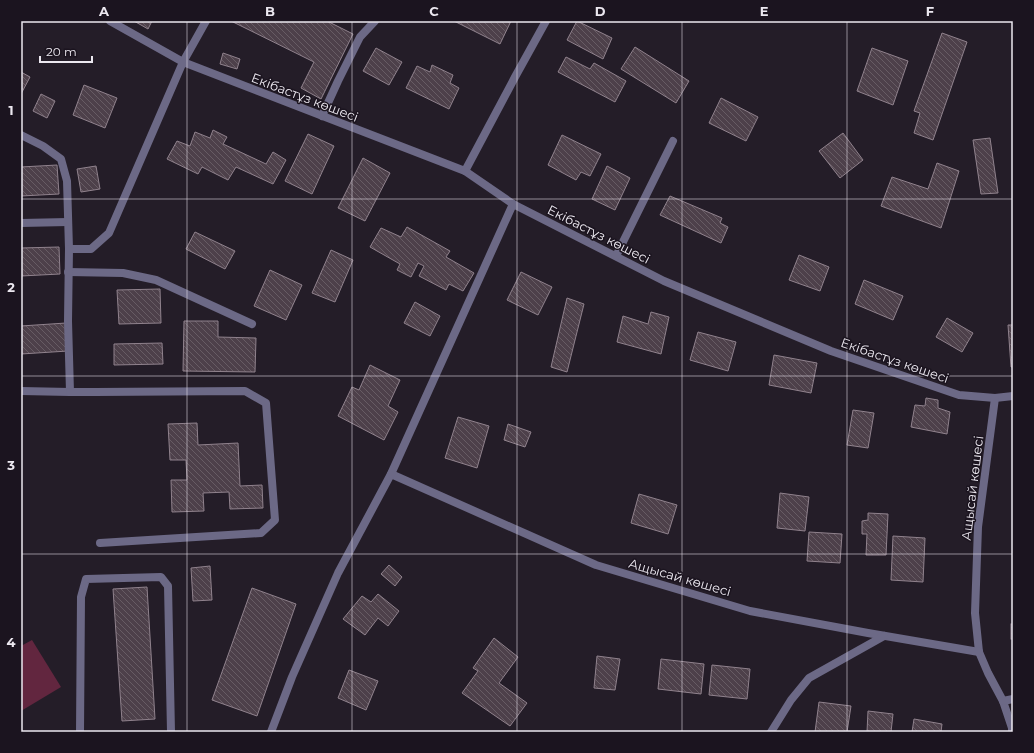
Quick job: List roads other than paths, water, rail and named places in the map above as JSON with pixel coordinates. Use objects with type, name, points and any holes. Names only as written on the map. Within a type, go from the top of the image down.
[{"type":"street","name":"Екібастұз көшесі","points":[[110,21],[183,62],[465,171],[513,204],[664,281],[831,351],[959,395],[995,398],[1013,396]]},
{"type":"street","points":[[68,250],[92,249],[109,233],[183,62],[206,21]]},
{"type":"street","points":[[322,116],[360,37],[375,21]]},
{"type":"street","points":[[465,171],[546,21]]},
{"type":"street","points":[[21,135],[43,146],[61,159],[67,181],[70,392]]},
{"type":"street","points":[[616,256],[672,140]]},
{"type":"street","points":[[270,732],[292,677],[338,573],[391,474],[513,204]]},
{"type":"street","points":[[21,222],[68,222]]},
{"type":"street","points":[[68,272],[123,273],[156,280],[252,324]]},
{"type":"street","points":[[21,392],[245,391],[266,403],[275,520],[261,533],[100,542]]},
{"type":"street","name":"Ащысай көшесі","points":[[995,398],[978,527],[975,613],[979,652],[1003,701],[1012,732]]},
{"type":"street","name":"Ащысай көшесі","points":[[391,474],[596,565],[750,611],[979,652]]},
{"type":"street","points":[[80,732],[81,597],[86,579],[161,577],[168,586],[171,732]]},
{"type":"street","points":[[771,732],[791,700],[809,678],[884,636]]},
{"type":"street","points":[[1003,701],[1013,699]]}]
